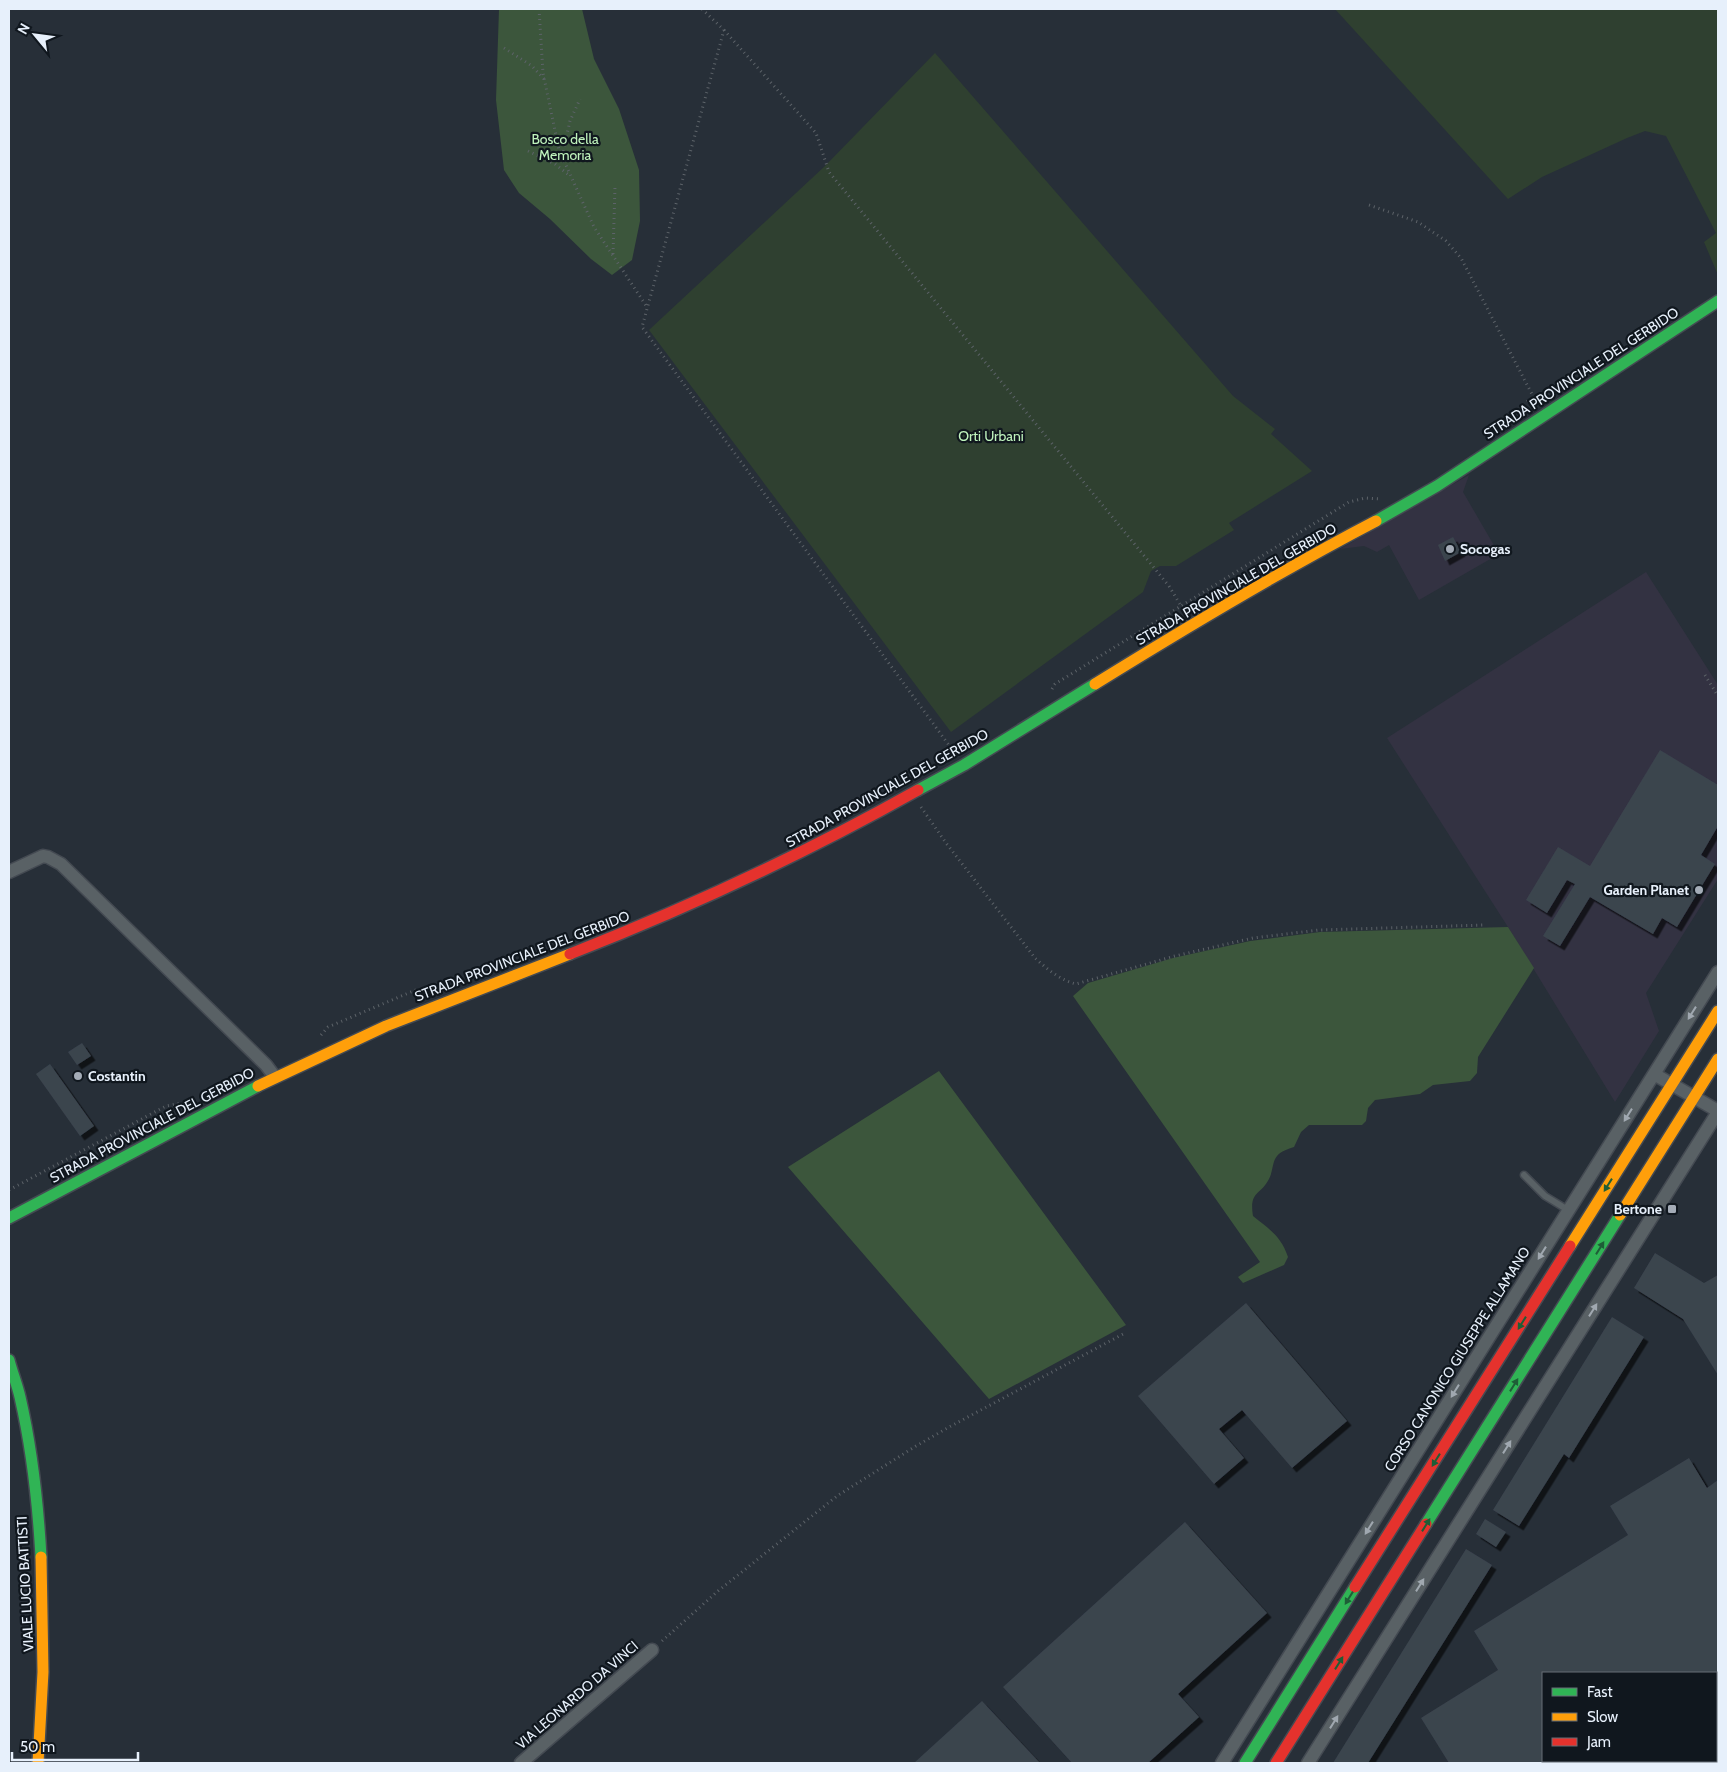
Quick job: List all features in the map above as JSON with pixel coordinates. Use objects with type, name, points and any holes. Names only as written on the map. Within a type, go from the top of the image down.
[{"type":"street","name":"STRADA PROVINCIALE DEL GERBIDO","points":[[9,1218],[275,1077],[386,1026],[693,904],[851,828],[997,746],[1192,625],[1321,550],[1388,515],[1437,486],[1718,301]]},
{"type":"street","points":[[9,872],[42,856],[61,864],[266,1065],[275,1077]]},
{"type":"street","name":"CORSO CANONICO GIUSEPPE ALLAMANO","points":[[1222,1763],[1718,972]]},
{"type":"street","points":[[1245,1763],[1718,1011]]},
{"type":"street","points":[[1276,1763],[1718,1059]]},
{"type":"street","points":[[1308,1763],[1718,1112],[1654,1074]]},
{"type":"street","name":"STRADA PROVINCIALE DEL GERBIDO","points":[[9,1228],[23,1210]]},
{"type":"street","name":"VIALE LUCIO BATTISTI","points":[[9,1360],[11,1374],[20,1396],[34,1479],[42,1582],[43,1687],[38,1763]]},
{"type":"street","name":"VIA LEONARDO DA VINCI","points":[[521,1763],[652,1650]]},
{"type":"lane","points":[[1524,1175],[1544,1196],[1568,1210]]},
{"type":"path","points":[[539,9],[545,80],[559,150],[594,227],[647,308]]},
{"type":"path","points":[[702,9],[724,30],[816,133],[829,172],[1164,580],[1181,606]]},
{"type":"path","points":[[724,30],[642,327],[956,755]]},
{"type":"path","points":[[504,48],[532,66],[545,80]]},
{"type":"path","points":[[562,156],[570,121],[580,98]]},
{"type":"path","points":[[528,151],[556,164],[572,178]]},
{"type":"path","points":[[613,255],[615,186]]},
{"type":"path","points":[[1369,205],[1418,222],[1446,241],[1461,258],[1543,416]]},
{"type":"path","points":[[1516,414],[1527,401],[1534,398],[1542,398]]},
{"type":"path","points":[[1051,692],[1056,684],[1349,502],[1365,498],[1383,499]]},
{"type":"path","points":[[1705,675],[1718,696]]},
{"type":"path","points":[[913,793],[924,814],[1035,958],[1066,982],[1076,984],[1175,956],[1253,938],[1319,930],[1486,925]]},
{"type":"path","points":[[319,1037],[328,1027],[418,989],[429,994]]},
{"type":"path","points":[[9,1190],[166,1106],[192,1100]]},
{"type":"path","points":[[652,1650],[718,1591],[837,1496],[944,1430],[1125,1333]]},
{"type":"shaded area","points":[[1469,475],[1463,492],[1499,554],[1419,600],[1389,545],[1377,552],[1364,546],[1340,549]]},
{"type":"shaded area","points":[[1646,572],[1718,685],[1718,879],[1646,993],[1659,1031],[1615,1102],[1508,927],[1387,738]]},
{"type":"green space","name":"Bosco della Memoria","points":[[499,9],[582,9],[594,59],[619,109],[639,170],[640,221],[632,260],[612,275],[591,259],[550,219],[519,193],[504,170],[496,100]]},
{"type":"green space","points":[[1335,9],[1718,9],[1718,275],[1704,242],[1716,233],[1666,136],[1645,131],[1627,138],[1542,177],[1508,199]]},
{"type":"green space","name":"Orti Urbani","points":[[935,53],[1233,396],[1275,429],[1271,434],[1312,471],[1229,523],[1234,530],[1176,566],[1160,566],[1151,571],[1143,592],[951,732],[649,330],[825,166]]},
{"type":"green space","points":[[1508,927],[1534,968],[1478,1057],[1477,1073],[1470,1081],[1433,1085],[1420,1094],[1375,1100],[1368,1108],[1366,1121],[1362,1125],[1309,1125],[1301,1132],[1294,1147],[1283,1151],[1277,1156],[1269,1179],[1256,1194],[1252,1208],[1253,1216],[1278,1238],[1288,1257],[1284,1265],[1243,1283],[1238,1277],[1260,1262],[1073,996],[1088,983],[1173,958],[1250,941],[1320,932]]},
{"type":"green space","points":[[939,1071],[1126,1325],[989,1399],[788,1167]]},
{"type":"building","points":[[1453,537],[1461,552],[1445,561],[1438,545]]},
{"type":"building","points":[[1660,750],[1718,785],[1718,826],[1701,855],[1715,864],[1677,927],[1662,918],[1653,934],[1590,897],[1560,946],[1543,936],[1575,884],[1567,880],[1547,913],[1526,900],[1558,847],[1590,866]]},
{"type":"building","points":[[82,1043],[91,1056],[77,1065],[68,1052]]},
{"type":"building","points":[[50,1064],[94,1126],[80,1136],[36,1074]]},
{"type":"building","points":[[1655,1253],[1704,1283],[1718,1275],[1718,1375],[1683,1319],[1634,1288]]},
{"type":"building","points":[[1246,1303],[1347,1421],[1292,1468],[1242,1410],[1219,1429],[1244,1458],[1214,1484],[1138,1396]]},
{"type":"building","points":[[1612,1317],[1644,1337],[1569,1458],[1564,1454],[1519,1526],[1493,1510]]},
{"type":"building","points":[[1689,1458],[1707,1488],[1718,1480],[1718,1763],[1449,1763],[1421,1718],[1498,1670],[1474,1631],[1628,1535],[1610,1506]]},
{"type":"building","points":[[1485,1519],[1506,1532],[1496,1547],[1476,1534]]},
{"type":"building","points":[[1185,1522],[1267,1613],[1178,1694],[1199,1717],[1148,1763],[1072,1763],[1003,1687]]},
{"type":"building","points":[[1466,1549],[1492,1565],[1368,1763],[1333,1763]]},
{"type":"building","points":[[982,1701],[1040,1763],[914,1763]]},
{"type":"traffic: fast","points":[[1376,521],[1437,486],[1718,301]]},
{"type":"traffic: fast","points":[[918,790],[964,765],[1095,684]]},
{"type":"traffic: fast","points":[[9,1218],[258,1086]]},
{"type":"traffic: fast","points":[[1426,1524],[1620,1215]]},
{"type":"traffic: fast","points":[[9,1360],[20,1397],[28,1436],[36,1496],[41,1557]]},
{"type":"traffic: fast","points":[[1245,1763],[1355,1587]]},
{"type":"traffic: slow","points":[[1095,684],[1234,600],[1376,521]]},
{"type":"traffic: slow","points":[[258,1086],[386,1026],[570,954]]},
{"type":"traffic: slow","points":[[1570,1246],[1718,1011]]},
{"type":"traffic: slow","points":[[1620,1215],[1718,1059]]},
{"type":"traffic: slow","points":[[38,1763],[43,1672],[41,1557]]},
{"type":"traffic: jam","points":[[570,954],[747,878],[833,836],[918,790]]},
{"type":"traffic: jam","points":[[1355,1587],[1570,1246]]},
{"type":"traffic: jam","points":[[1276,1763],[1426,1524]]},
{"type":"place","name":"Socogas","points":[[1450,549]]},
{"type":"place","name":"Garden Planet","points":[[1699,890]]},
{"type":"place","name":"Costantin","points":[[78,1076]]},
{"type":"place","name":"Bertone","points":[[1672,1209]]}]
